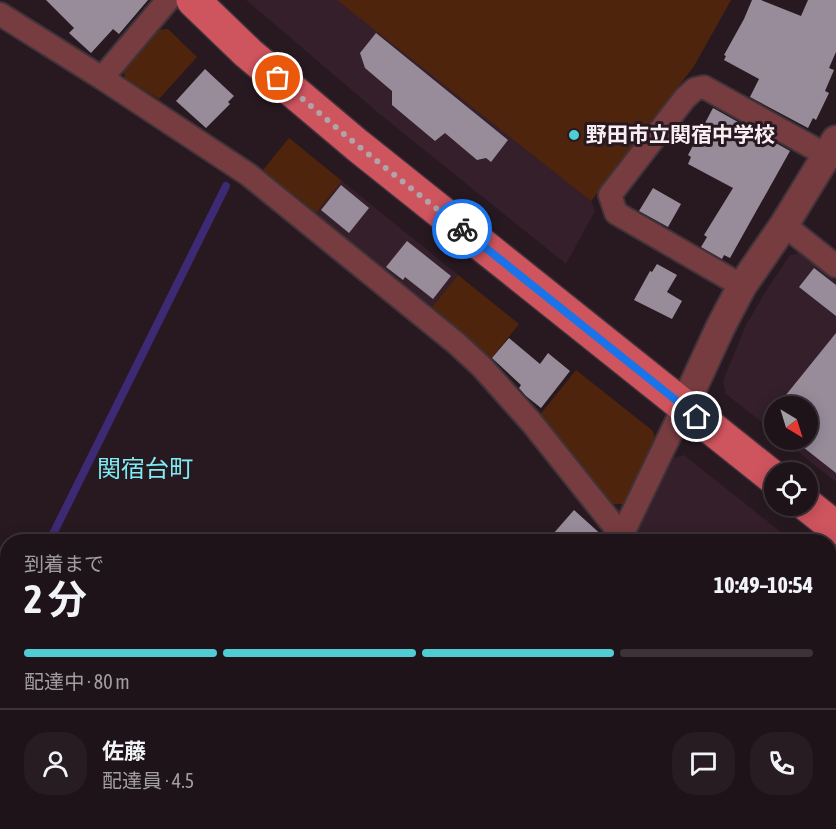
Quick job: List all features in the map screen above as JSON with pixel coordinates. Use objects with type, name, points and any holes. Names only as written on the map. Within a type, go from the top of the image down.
[{"type":"main road","points":[[193,0],[248,53],[357,145],[764,470]]},
{"type":"main road","points":[[818,514],[836,528]]},
{"type":"street","points":[[102,78],[168,0]]},
{"type":"street","points":[[0,14],[249,175],[456,343],[482,367],[532,423],[618,534]]},
{"type":"street","points":[[624,534],[742,286],[784,225],[832,148],[704,87],[695,89],[685,98],[610,195],[616,213],[742,286]]},
{"type":"street","points":[[784,225],[836,266]]},
{"type":"shaded area","name":"野田市立関宿中学校","points":[[246,0],[731,0],[694,66],[591,201],[595,211],[566,264],[381,115]]},
{"type":"shaded area","name":"野田市立関宿中学校","points":[[337,0],[731,0],[694,66],[591,201]]},
{"type":"shaded area","points":[[168,29],[197,57],[159,99],[125,79],[123,67],[156,30]]},
{"type":"shaded area","points":[[289,138],[342,181],[316,213],[263,170]]},
{"type":"shaded area","points":[[342,181],[458,275],[432,307],[316,213]]},
{"type":"shaded area","points":[[802,253],[836,281],[836,482],[818,468],[818,462],[811,462],[796,450],[818,450],[818,396],[764,396],[764,424],[726,394],[723,381],[746,325],[790,255]]},
{"type":"shaded area","points":[[458,275],[519,324],[490,360],[432,307]]},
{"type":"shaded area","points":[[576,370],[653,431],[656,443],[623,504],[611,504],[539,416]]},
{"type":"shaded area","points":[[684,455],[783,534],[637,534],[636,527],[674,458]]},
{"type":"building","points":[[46,0],[148,0],[119,34],[113,29],[91,53],[69,33],[74,28]]},
{"type":"building","points":[[752,0],[761,0],[801,16],[808,0],[836,0],[836,52],[829,68],[834,70],[825,91],[829,93],[816,120],[813,118],[808,128],[750,97],[759,79],[724,60],[726,56],[724,55]]},
{"type":"building","points":[[376,33],[508,140],[491,162],[486,158],[477,160],[445,133],[435,141],[392,105],[392,91],[365,68],[360,53]]},
{"type":"building","points":[[205,69],[234,96],[228,102],[230,104],[206,128],[176,101]]},
{"type":"building","points":[[713,108],[790,151],[730,258],[724,255],[722,259],[701,247],[707,237],[704,235],[733,188],[688,164],[691,157],[688,155]]},
{"type":"building","points":[[341,185],[369,208],[349,233],[321,210]]},
{"type":"building","points":[[653,188],[681,204],[668,227],[639,211]]},
{"type":"building","points":[[407,241],[451,276],[433,299],[405,277],[403,280],[386,267]]},
{"type":"building","points":[[657,264],[677,275],[667,292],[682,301],[672,319],[634,300],[650,271],[652,272]]},
{"type":"building","points":[[814,268],[836,285],[836,316],[799,287]]},
{"type":"building","points":[[836,333],[836,473],[807,450],[818,450],[818,396],[785,396]]},
{"type":"building","points":[[509,338],[540,364],[548,353],[570,371],[541,408],[526,396],[519,388],[521,385],[492,358]]},
{"type":"building","points":[[574,510],[601,534],[553,534]]},
{"type":"waterway","points":[[53,534],[226,186]]},
{"type":"way so far","points":[[278,78],[462,229]]},
{"type":"place","name":"野田市立関宿中学校","points":[[574,135]]},
{"type":"district","name":"関宿台町","points":[[145,469]]},
{"type":"route","points":[[462,229],[697,417]]}]
